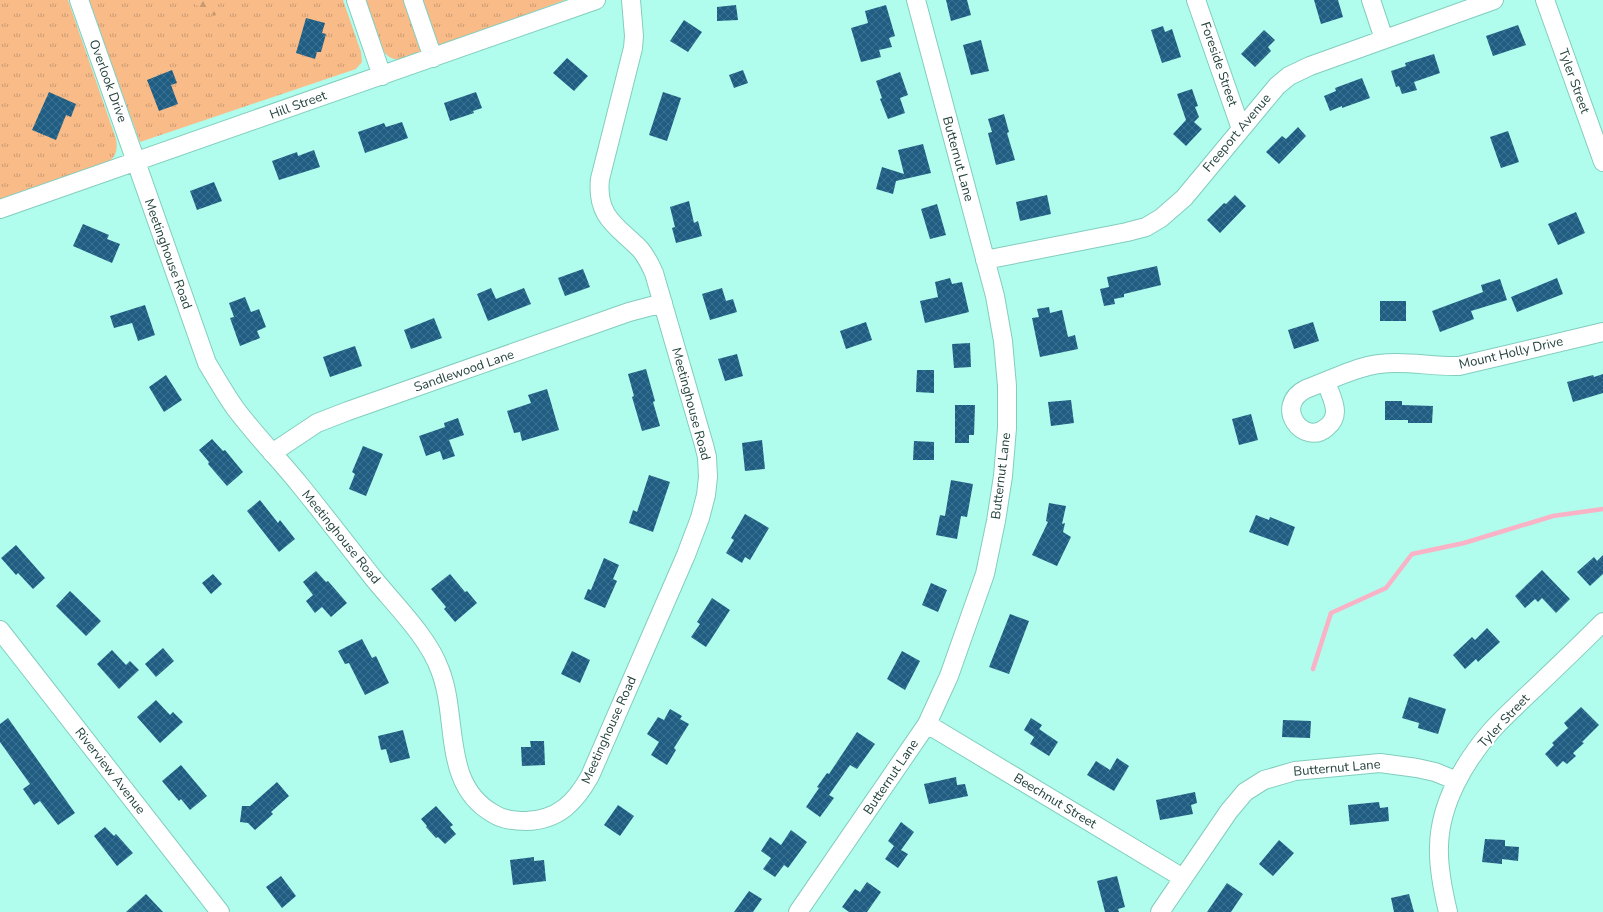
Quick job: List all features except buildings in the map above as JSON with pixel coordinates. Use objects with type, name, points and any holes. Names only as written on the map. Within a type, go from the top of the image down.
[{"type":"street","name":"Overlook Drive","points":[[79,0],[137,162]]},
{"type":"street","points":[[356,0],[382,76]]},
{"type":"street","points":[[413,0],[433,58]]},
{"type":"street","name":"Hill Street","points":[[0,210],[433,58],[564,5],[596,0]]},
{"type":"street","name":"Meetinghouse Road","points":[[137,162],[147,195],[207,363],[236,409],[299,484],[424,640],[440,670],[449,707],[458,768],[463,783],[471,795],[494,815],[507,820],[536,820],[550,817],[564,809],[574,800],[583,789],[590,776],[686,555],[706,495],[708,477],[705,451],[654,273],[648,259],[640,249],[622,234],[611,222],[602,206],[599,188],[633,48],[634,36],[631,0]]},
{"type":"street","name":"Butternut Lane","points":[[798,912],[927,724],[949,676],[985,574],[996,521],[1003,476],[1007,428],[1007,386],[1003,341],[995,296],[916,0]]},
{"type":"street","name":"Foreside Street","points":[[1196,0],[1241,129]]},
{"type":"street","points":[[1370,0],[1384,39]]},
{"type":"street","name":"Freeport Avenue","points":[[985,260],[1146,227],[1161,218],[1184,198],[1277,86],[1289,76],[1310,66],[1494,0]]},
{"type":"street","name":"Tyler Street","points":[[1545,0],[1602,158]]},
{"type":"street","name":"Sandlewood Lane","points":[[272,453],[317,423],[348,411],[629,312],[663,303]]},
{"type":"street","name":"Mount Holly Drive","points":[[1326,382],[1359,369],[1377,364],[1394,363],[1442,367],[1459,366],[1603,332]]},
{"type":"street","name":"Tyler Street","points":[[1448,912],[1442,888],[1439,846],[1444,816],[1457,781],[1473,754],[1493,730],[1603,622]]},
{"type":"street","name":"Riverview Avenue","points":[[0,630],[220,912]]},
{"type":"street","name":"Beechnut Street","points":[[927,724],[1183,878]]},
{"type":"street","name":"Butternut Lane","points":[[1160,912],[1229,811],[1245,792],[1264,780],[1295,771],[1380,763],[1435,772],[1457,781]]},
{"type":"green space","points":[[0,0],[68,0],[116,139],[117,147],[116,153],[112,159],[106,163],[0,200]]},
{"type":"green space","points":[[88,0],[343,0],[361,52],[362,62],[356,69],[140,142]]},
{"type":"green space","points":[[188,0],[215,0],[221,12],[214,16]]},
{"type":"green space","points":[[364,0],[565,0],[402,60],[395,59],[387,55],[378,43]]},
{"type":"waterway","points":[[1313,669],[1331,613],[1386,588],[1412,554],[1464,543],[1553,516],[1603,509]]}]
